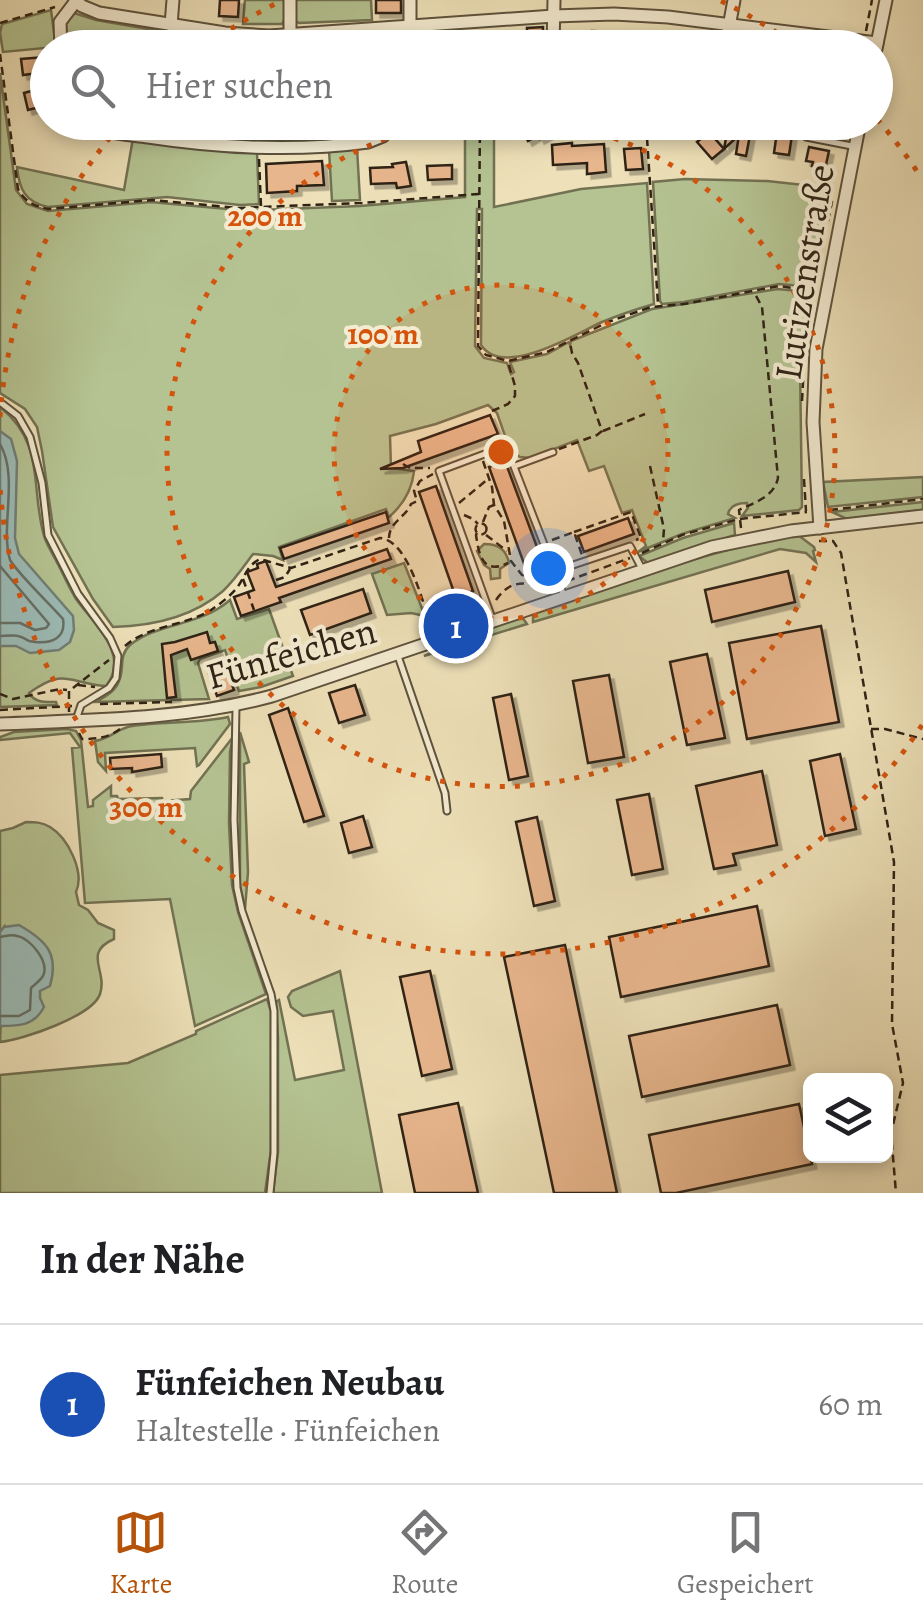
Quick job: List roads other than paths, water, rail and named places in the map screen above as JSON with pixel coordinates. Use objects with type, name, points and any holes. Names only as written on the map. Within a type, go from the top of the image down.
[{"type":"street","points":[[59,30],[75,0],[99,13],[205,30]]},
{"type":"street","points":[[171,25],[173,0]]},
{"type":"street","points":[[290,0],[290,30]]},
{"type":"street","points":[[410,0],[410,30]]},
{"type":"street","points":[[554,0],[554,30]]},
{"type":"street","points":[[728,30],[734,0]]},
{"type":"street","points":[[876,30],[886,0]]},
{"type":"street","points":[[350,30],[554,16],[638,15],[767,30]]},
{"type":"street","points":[[170,140],[259,148],[373,140]]},
{"type":"street","name":"Lutizenstraße","points":[[819,534],[813,422],[816,350],[857,140]]},
{"type":"street","name":"Fünfeichen","points":[[0,724],[184,714],[236,706],[712,547],[923,516]]},
{"type":"lane","name":"Lutizenstraße","points":[[826,140],[856,146]]},
{"type":"lane","points":[[0,402],[18,416],[30,437],[42,484],[48,536],[78,594],[110,638],[118,656],[116,678],[106,690],[81,705],[73,720]]},
{"type":"lane","points":[[493,621],[439,471],[506,446],[564,596]]},
{"type":"lane","points":[[515,466],[553,452]]},
{"type":"lane","points":[[555,571],[630,546],[642,570]]},
{"type":"lane","points":[[397,654],[445,793],[447,810]]},
{"type":"lane","points":[[236,706],[237,888],[274,1012],[274,1153],[270,1193]]},
{"type":"water","points":[[0,431],[11,439],[17,461],[15,538],[19,554],[73,616],[70,642],[59,650],[30,653],[16,646],[0,646]]},
{"type":"water","points":[[19,925],[37,937],[52,957],[50,986],[40,991],[44,1007],[36,1018],[20,1025],[0,1026],[0,932],[4,927]]},
{"type":"place","name":"Fünfeichen Neubau","points":[[456,626]]}]
